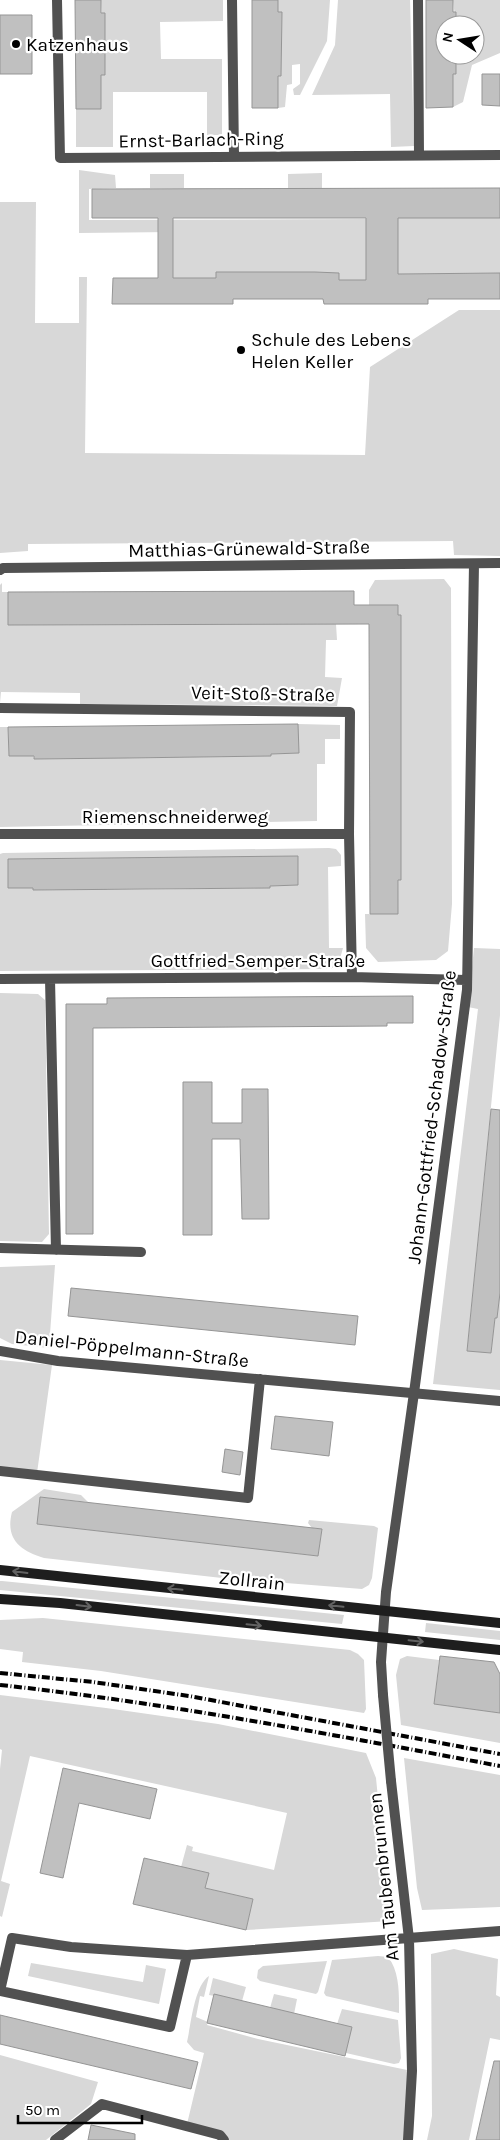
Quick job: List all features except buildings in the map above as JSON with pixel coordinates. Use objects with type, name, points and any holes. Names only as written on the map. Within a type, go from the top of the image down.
[{"type":"main road","name":"Zollrain","points":[[0,1570],[500,1623]]},
{"type":"main road","points":[[0,1599],[60,1603],[500,1650]]},
{"type":"street","name":"Ernst-Barlach-Ring","points":[[57,0],[60,158],[500,154]]},
{"type":"street","points":[[232,0],[234,156]]},
{"type":"street","points":[[418,0],[419,155]]},
{"type":"street","name":"Matthias-Grünewald-Straße","points":[[0,570],[3,568],[500,563]]},
{"type":"street","name":"Johann-Gottfried-Schadow-Straße","points":[[385,1611],[467,990],[474,564]]},
{"type":"street","name":"Veit-Stoß-Straße","points":[[0,708],[350,712],[349,834],[352,977]]},
{"type":"street","name":"Riemenschneiderweg","points":[[0,834],[349,834]]},
{"type":"street","name":"Gottfried-Semper-Straße","points":[[0,979],[352,977],[466,980]]},
{"type":"street","points":[[50,979],[56,1250]]},
{"type":"street","points":[[0,1248],[141,1252]]},
{"type":"street","name":"Daniel-Pöppelmann-Straße","points":[[0,1351],[58,1361],[500,1401]]},
{"type":"street","name":"Daniel-Pöppelmann-Straße","points":[[0,1472],[248,1498],[260,1379]]},
{"type":"street","name":"Am Taubenbrunnen","points":[[385,1611],[381,1662],[383,1695],[408,1939],[412,2071],[408,2140]]},
{"type":"street","points":[[187,1955],[170,2027],[0,1991],[12,1938],[71,1947],[187,1955],[500,1931]]},
{"type":"street","points":[[55,2140],[102,2104],[176,2122],[220,2135],[224,2140]]},
{"type":"shaded area","points":[[101,0],[223,0],[223,21],[160,22],[161,59],[222,59],[222,135],[207,135],[207,92],[113,92],[113,147],[76,147],[76,109],[101,109],[101,75],[105,75]]},
{"type":"shaded area","points":[[278,0],[330,0],[327,41],[300,95],[294,95],[293,89],[300,84],[300,64],[292,65],[292,84],[287,85],[285,107],[278,108],[278,76],[281,76],[282,12],[278,12]]},
{"type":"shaded area","points":[[338,0],[410,0],[414,146],[391,147],[390,94],[312,95],[335,45]]},
{"type":"shaded area","points":[[453,0],[500,0],[500,53],[485,59],[485,15],[455,15]]},
{"type":"shaded area","points":[[456,65],[472,65],[463,102],[453,107],[453,74],[456,74]]},
{"type":"shaded area","points":[[79,170],[115,175],[116,188],[89,189],[89,220],[366,219],[366,280],[339,280],[339,273],[217,272],[216,278],[173,278],[173,232],[79,233]]},
{"type":"shaded area","points":[[322,173],[322,188],[288,188],[288,174]]},
{"type":"shaded area","points":[[150,174],[184,174],[184,188],[150,188]]},
{"type":"shaded area","points":[[0,202],[36,202],[35,323],[79,323],[79,277],[87,277],[85,453],[365,455],[370,367],[459,310],[500,310],[500,556],[454,555],[453,541],[28,544],[28,551],[0,553]]},
{"type":"shaded area","points":[[398,218],[500,218],[500,273],[398,274]]},
{"type":"shaded area","points":[[444,579],[451,588],[452,904],[448,951],[436,960],[378,962],[366,948],[365,914],[398,914],[400,615],[398,615],[398,605],[369,605],[369,590],[375,580]]},
{"type":"shaded area","points":[[2,583],[2,592],[8,592],[8,625],[336,624],[337,640],[326,640],[325,677],[342,678],[337,706],[80,704],[80,693],[1,692],[0,703],[0,585]]},
{"type":"shaded area","points":[[298,724],[340,725],[340,739],[325,739],[325,764],[317,764],[317,821],[0,827],[0,727],[8,727],[9,756],[33,756],[34,759],[270,756],[271,754],[298,753]]},
{"type":"shaded area","points":[[336,849],[341,855],[341,866],[328,867],[329,948],[343,948],[339,962],[331,969],[0,971],[0,854]],"holes":[[[298,857],[298,885],[270,886],[270,888],[107,890],[107,887],[70,890],[70,888],[56,888],[55,890],[8,888],[8,859]]]},
{"type":"shaded area","points":[[474,948],[500,949],[500,1015],[467,1350],[491,1353],[495,1318],[497,1318],[500,1277],[500,1390],[433,1384],[478,1009],[468,1007]]},
{"type":"shaded area","points":[[0,993],[38,994],[45,1000],[49,1234],[42,1242],[0,1241]]},
{"type":"shaded area","points":[[55,1265],[49,1348],[12,1344],[0,1338],[0,1267]]},
{"type":"shaded area","points":[[0,1360],[52,1365],[37,1473],[0,1467]]},
{"type":"shaded area","points":[[44,1489],[81,1495],[88,1502],[41,1497],[38,1524],[318,1556],[322,1529],[312,1528],[308,1523],[309,1520],[374,1526],[378,1528],[372,1578],[369,1585],[362,1589],[222,1578],[44,1558],[28,1552],[16,1542],[11,1530],[10,1521],[12,1512]]},
{"type":"shaded area","points":[[0,1581],[344,1615],[342,1624],[0,1590]]},
{"type":"shaded area","points":[[43,1618],[350,1650],[364,1660],[366,1709],[364,1713],[101,1671],[22,1662],[23,1652],[0,1649],[0,1620]]},
{"type":"shaded area","points":[[426,1623],[500,1631],[500,1640],[425,1632]]},
{"type":"shaded area","points":[[407,1656],[439,1660],[434,1704],[500,1713],[500,1743],[401,1725],[396,1675],[400,1659]]},
{"type":"shaded area","points":[[0,1695],[218,1724],[366,1753],[376,1778],[390,1921],[246,1930],[253,1899],[205,1888],[208,1873],[181,1867],[187,1845],[193,1847],[192,1851],[274,1870],[287,1813],[30,1756],[1,1881],[10,1884],[2,1917],[0,1916],[0,1769],[2,1750],[0,1749]]},
{"type":"shaded area","points":[[404,1758],[500,1775],[500,1907],[422,1910],[417,1888]]},
{"type":"shaded area","points":[[454,1949],[498,1959],[496,1995],[500,1997],[500,2040],[490,2038],[469,2140],[427,2140],[432,2116],[431,1954]]},
{"type":"shaded area","points":[[378,1956],[388,1957],[395,1970],[398,1984],[399,2013],[326,1996],[324,1993],[332,1960]]},
{"type":"shaded area","points":[[327,1961],[316,1994],[260,1981],[257,1978],[258,1970],[263,1966]]},
{"type":"shaded area","points":[[31,1963],[143,1982],[146,1965],[166,1969],[159,2004],[28,1976]]},
{"type":"shaded area","points":[[209,1976],[204,1997],[200,1996],[196,2017],[208,2022],[207,2025],[258,2039],[412,2071],[407,2140],[226,2140],[187,2124],[204,2053],[194,2050],[187,2042],[200,1988]]},
{"type":"shaded area","points":[[213,1978],[246,1987],[242,2001],[209,1995]]},
{"type":"shaded area","points":[[274,1994],[297,1999],[294,2014],[270,2008]]},
{"type":"shaded area","points":[[342,2009],[398,2020],[401,2058],[399,2063],[394,2064],[346,2053],[337,2024]]},
{"type":"shaded area","points":[[0,2055],[98,2082],[91,2104],[46,2140],[0,2140]]},
{"type":"railway","points":[[0,1673],[93,1682],[189,1696],[500,1754]]},
{"type":"railway","points":[[0,1685],[188,1710],[500,1766]]},
{"type":"place","name":"Katzenhaus","points":[[16,44]]},
{"type":"place","name":"Schule des Lebens Helen Keller","points":[[241,350]]}]
